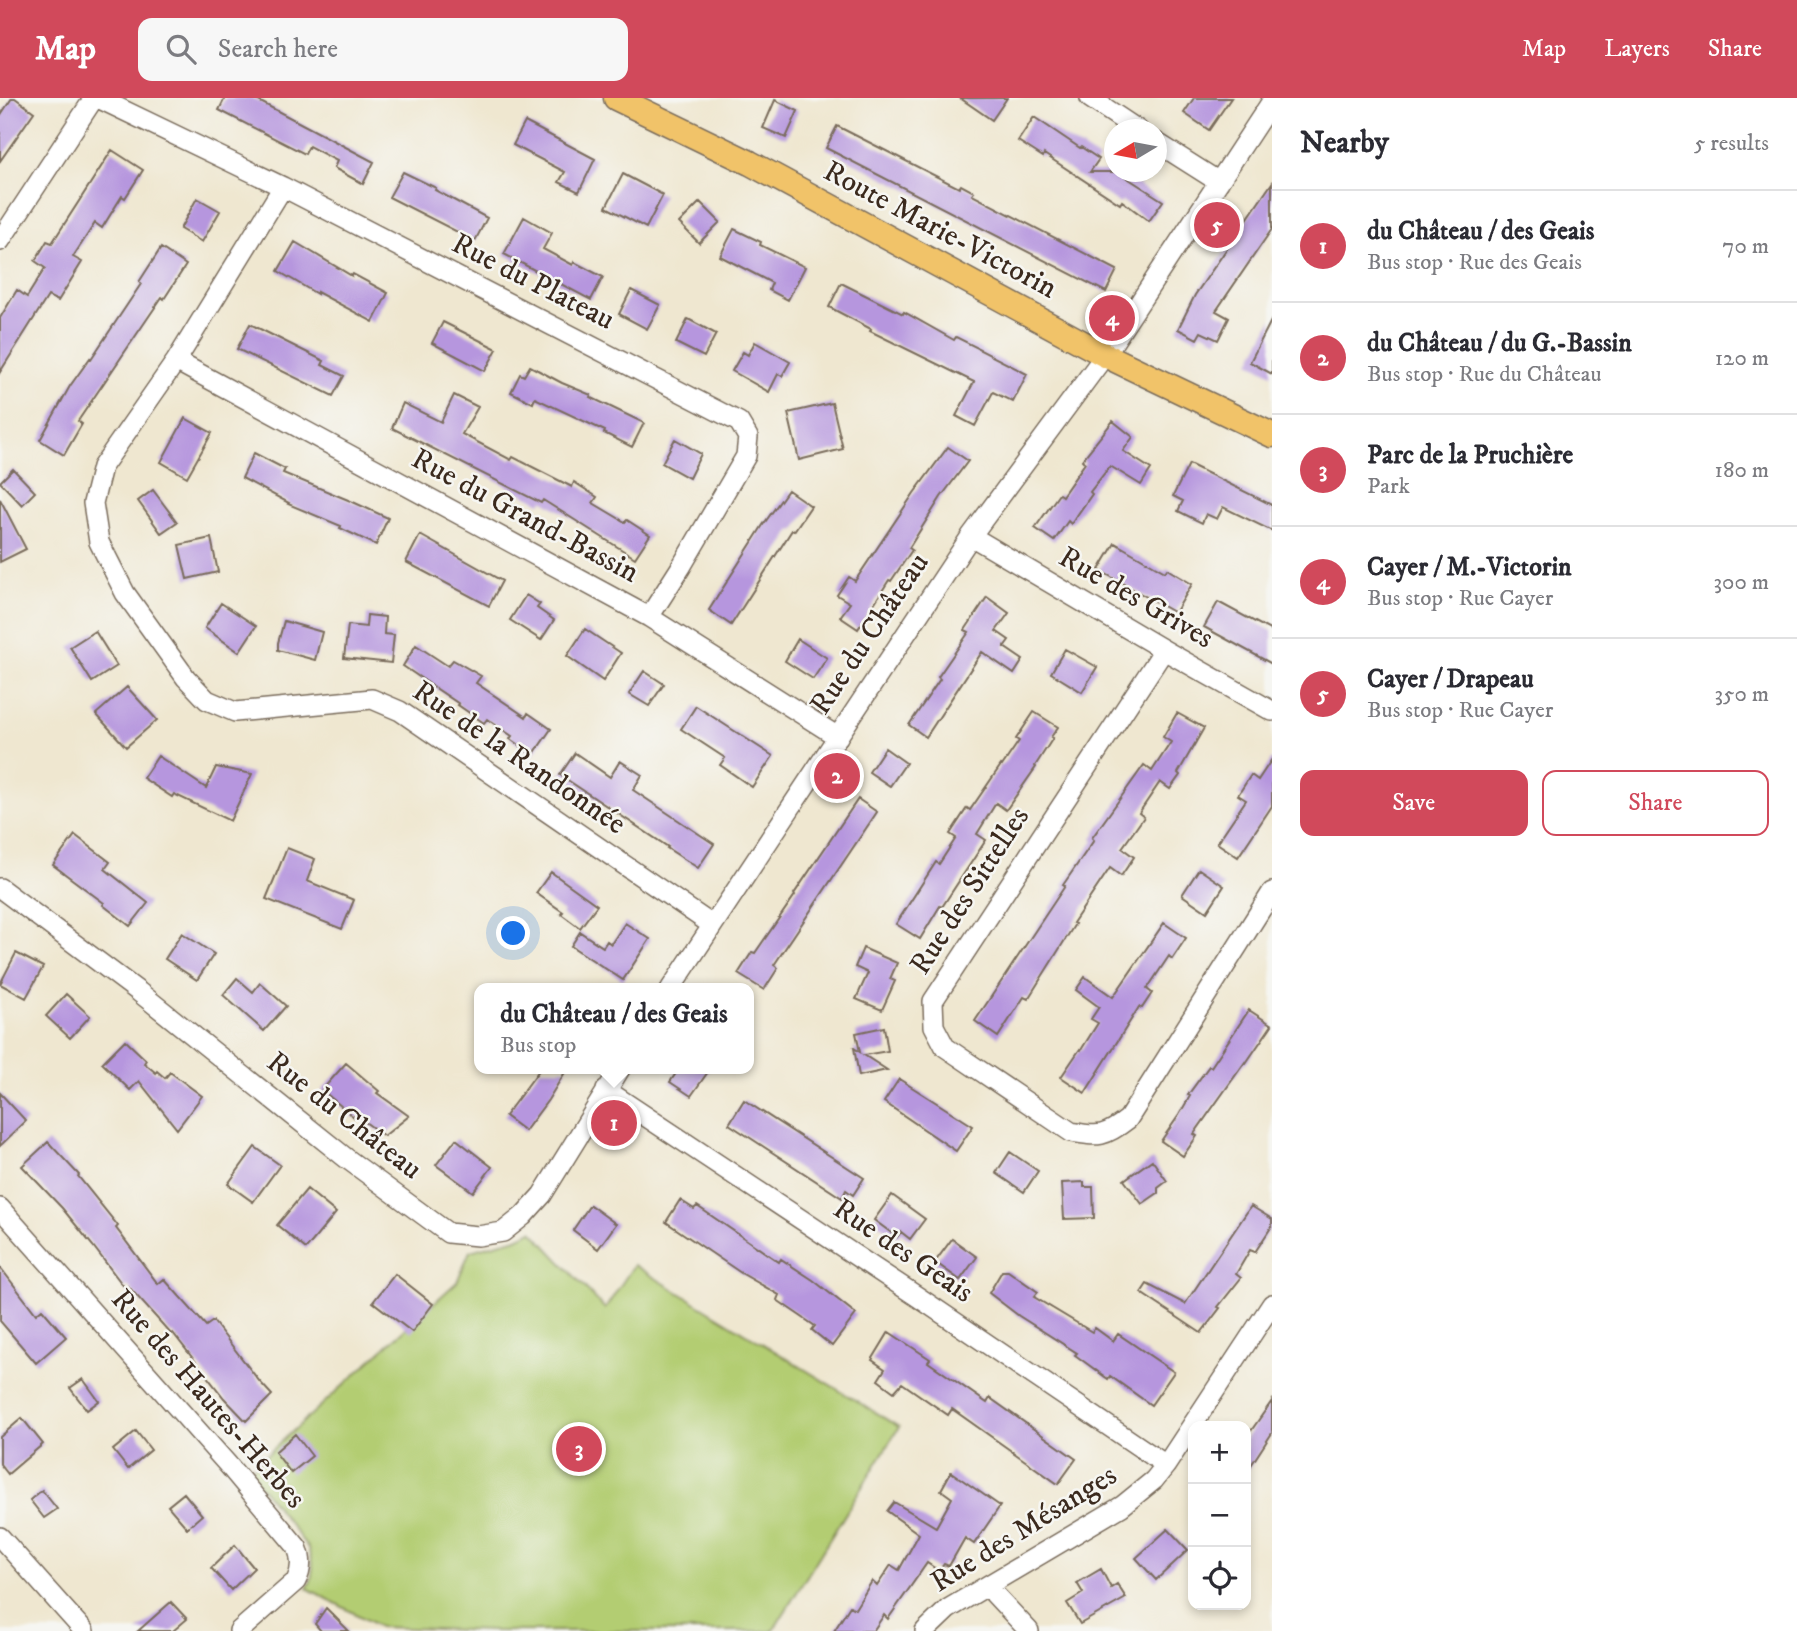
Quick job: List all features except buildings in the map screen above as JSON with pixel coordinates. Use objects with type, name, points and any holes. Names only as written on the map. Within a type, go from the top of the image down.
[{"type":"main road","name":"Route Marie-Victorin","points":[[616,98],[750,163],[1105,355],[1272,435]]},
{"type":"street","name":"Rue du Plateau","points":[[0,241],[96,98],[283,187],[739,422],[748,436],[746,456],[649,617]]},
{"type":"street","points":[[1090,98],[1122,119]]},
{"type":"street","name":"Rue du Château","points":[[674,983],[971,536],[1105,355],[1272,101]]},
{"type":"street","points":[[1167,148],[1219,182]]},
{"type":"street","name":"Rue de la Randonnée","points":[[283,187],[176,360],[102,467],[93,503],[99,542],[125,593],[186,678],[207,700],[235,712],[372,699],[400,711],[712,925]]},
{"type":"street","name":"Rue du Grand-Bassin","points":[[176,360],[649,617],[838,737]]},
{"type":"street","name":"Rue des Grives","points":[[971,536],[1272,711]]},
{"type":"street","name":"Rue des Sittelles","points":[[1164,650],[933,1001],[934,1026],[945,1047],[1071,1132],[1091,1135],[1110,1133],[1128,1119],[1272,892]]},
{"type":"street","name":"Rue du Château","points":[[0,888],[139,992],[346,1158],[448,1233],[478,1236],[503,1231],[523,1216],[541,1195],[617,1074]]},
{"type":"street","name":"Rue des Geais","points":[[606,1090],[1166,1465]]},
{"type":"street","name":"Rue des Hautes-Herbes","points":[[0,1208],[230,1467],[297,1547],[301,1562],[296,1581],[239,1631]]},
{"type":"street","name":"Rue des Mésanges","points":[[925,1631],[948,1609],[1122,1506],[1154,1480],[1272,1304]]},
{"type":"street","points":[[0,1537],[84,1631]]},
{"type":"street","points":[[987,1586],[1030,1631]]},
{"type":"green space","points":[[532,1231],[605,1309],[634,1265],[899,1427],[773,1631],[492,1631],[380,1627],[307,1588],[313,1567],[308,1548],[249,1471],[457,1282],[470,1251]]},
{"type":"place","name":"Cayer / Drapeau","points":[[1217,225]]},
{"type":"place","name":"Cayer / M.-Victorin","points":[[1112,318]]},
{"type":"place","name":"du Château / du G.-Bassin","points":[[837,776]]},
{"type":"place","name":"du Château / des Geais","points":[[614,1123]]},
{"type":"place","name":"Parc de la Pruchière","points":[[579,1449]]}]
